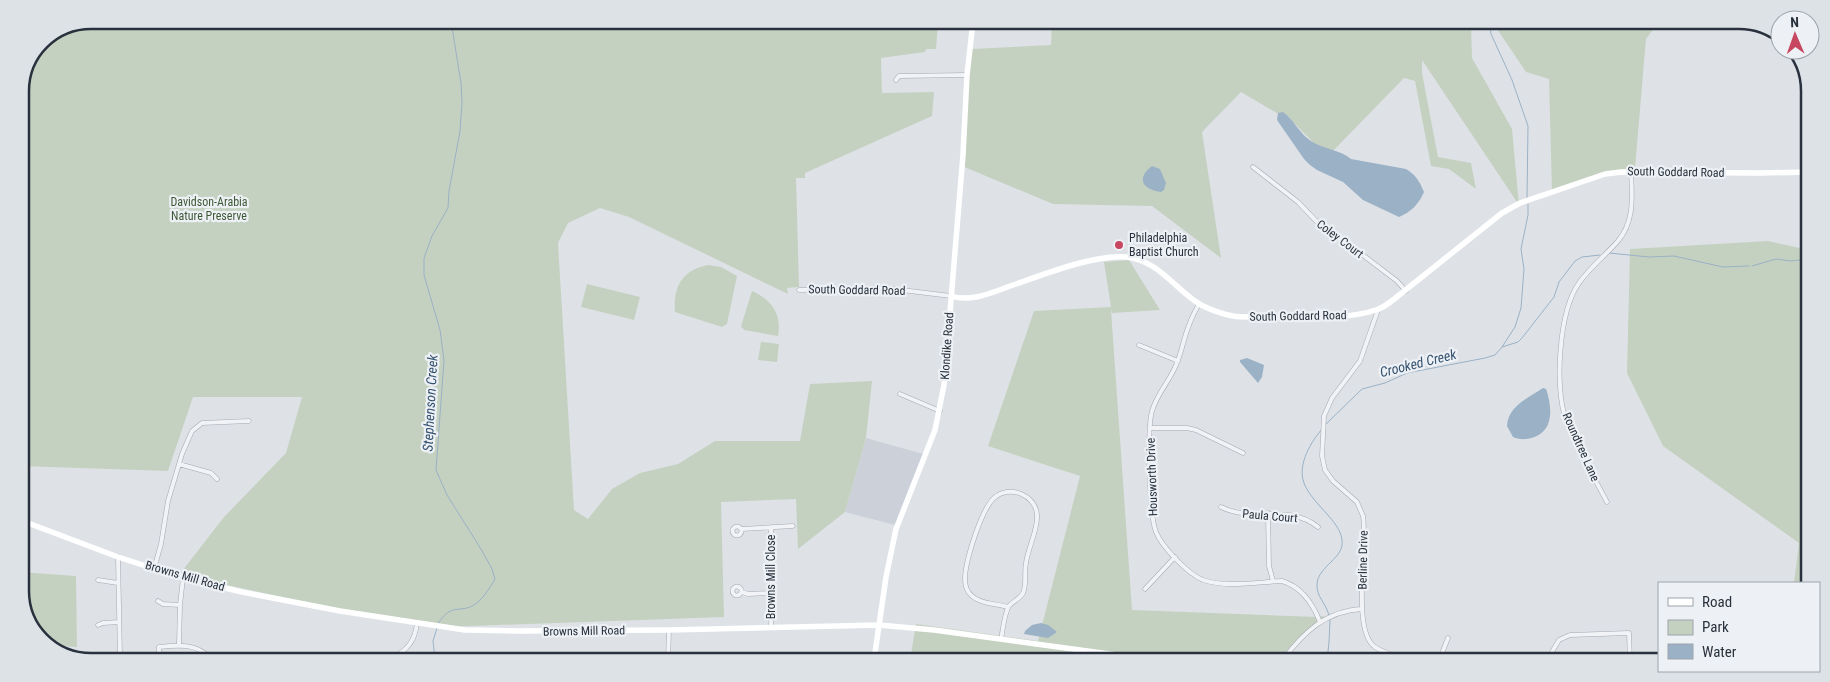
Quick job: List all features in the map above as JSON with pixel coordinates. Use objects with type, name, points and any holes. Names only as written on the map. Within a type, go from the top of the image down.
[{"type":"main road","name":"Klondike Road","points":[[875,653],[886,577],[896,529],[935,430],[944,386],[963,155],[967,75],[972,29]]},
{"type":"main road","name":"South Goddard Road","points":[[951,296],[970,298],[990,294],[1051,271],[1104,258],[1126,257],[1153,266],[1199,304],[1223,314],[1236,316],[1346,316],[1378,310],[1406,291],[1483,227],[1520,203],[1605,174],[1631,171],[1801,172]]},
{"type":"main road","name":"Browns Mill Road","points":[[29,523],[118,557],[184,578],[242,592],[340,611],[465,630],[519,632],[879,625],[934,630],[1103,653]]},
{"type":"street","points":[[896,80],[899,76],[967,75]]},
{"type":"street","name":"Coley Court","points":[[1253,167],[1298,202],[1319,224],[1397,281],[1406,291]]},
{"type":"street","name":"Roundtree Lane","points":[[1607,502],[1566,420],[1560,380],[1563,326],[1568,303],[1580,281],[1618,241],[1626,229],[1631,210],[1631,171]]},
{"type":"street","name":"South Goddard Road","points":[[799,290],[885,288],[951,296]]},
{"type":"street","name":"Housworth Drive","points":[[1199,304],[1188,326],[1178,361],[1156,399],[1152,413],[1150,428],[1153,521],[1156,532],[1161,542],[1193,574],[1209,581],[1232,583],[1282,581],[1297,587],[1313,606],[1320,622]]},
{"type":"street","name":"Berline Drive","points":[[1378,310],[1360,361],[1332,398],[1325,411],[1322,460],[1328,474],[1356,502],[1363,516],[1362,609],[1366,634],[1376,648],[1389,653]]},
{"type":"street","points":[[1139,345],[1178,361]]},
{"type":"street","points":[[900,394],[940,411]]},
{"type":"street","points":[[154,569],[161,544],[168,501],[179,464],[192,431],[202,423],[249,421]]},
{"type":"street","points":[[1150,428],[1187,428],[1196,430],[1243,453]]},
{"type":"street","points":[[179,464],[211,473],[217,479]]},
{"type":"street","points":[[1001,639],[1008,608],[1023,592],[1026,563],[1037,521],[1036,508],[1033,502],[1024,494],[1012,492],[1002,494],[991,501],[974,538],[965,579],[966,591],[970,595],[980,601],[1008,608]]},
{"type":"street","name":"Paula Court","points":[[1221,507],[1242,514],[1268,513],[1299,517],[1309,520],[1318,528]]},
{"type":"street","points":[[1268,513],[1270,566],[1273,582]]},
{"type":"street","points":[[742,529],[793,526]]},
{"type":"street","name":"Browns Mill Close","points":[[771,527],[771,627]]},
{"type":"street","points":[[118,557],[120,653]]},
{"type":"street","points":[[1145,589],[1175,557]]},
{"type":"street","points":[[179,644],[180,605],[184,578]]},
{"type":"street","points":[[98,580],[118,583]]},
{"type":"street","points":[[742,592],[748,594],[772,593]]},
{"type":"street","points":[[158,601],[163,604],[180,605]]},
{"type":"street","points":[[1289,653],[1304,634],[1320,622],[1340,612],[1362,609]]},
{"type":"street","points":[[98,625],[119,622]]},
{"type":"street","points":[[401,653],[412,642],[417,623]]},
{"type":"street","points":[[668,653],[669,630]]},
{"type":"street","points":[[1552,653],[1559,640],[1570,635],[1629,633],[1630,653]]},
{"type":"street","points":[[1442,653],[1448,638]]},
{"type":"street","points":[[159,653],[159,647],[179,644],[198,649],[203,653]]},
{"type":"shaded area","points":[[866,438],[927,455],[895,525],[845,512]]},
{"type":"green space","name":"Davidson-Arabia Nature Preserve","points":[[91,29],[937,29],[936,49],[926,49],[925,52],[881,58],[882,93],[934,92],[932,116],[805,173],[805,178],[796,178],[799,287],[787,288],[788,294],[629,217],[600,208],[568,223],[558,243],[574,510],[588,519],[612,489],[640,473],[678,464],[715,441],[800,441],[810,384],[872,381],[866,438],[845,512],[798,549],[796,499],[721,502],[724,617],[443,627],[358,613],[179,575],[224,517],[286,453],[302,397],[193,397],[168,471],[29,466],[29,91],[30,79],[39,57],[57,39],[79,30]]},
{"type":"green space","points":[[1052,29],[1471,29],[1472,58],[1512,129],[1519,205],[1422,60],[1422,73],[1438,157],[1471,163],[1476,189],[1449,169],[1431,166],[1415,81],[1404,78],[1333,151],[1315,144],[1294,123],[1241,92],[1202,132],[1221,258],[1152,206],[1053,204],[962,166],[971,49],[1051,45]]},
{"type":"green space","points":[[1497,29],[1653,29],[1646,39],[1635,168],[1609,172],[1552,192],[1549,79],[1526,72]]},
{"type":"green space","points":[[1768,241],[1801,248],[1801,582],[1794,582],[1799,543],[1663,446],[1627,373],[1630,249]]},
{"type":"green space","points":[[1129,260],[1160,310],[1112,313],[1111,310],[1132,610],[1325,616],[1285,653],[911,653],[916,624],[1038,641],[1080,476],[988,446],[1034,311],[1111,307],[1104,262]]},
{"type":"green space","points":[[708,265],[721,267],[737,276],[727,324],[722,327],[675,312],[676,295],[681,281],[692,271]]},
{"type":"green space","points":[[587,284],[640,297],[634,320],[581,307]]},
{"type":"green space","points":[[752,291],[770,303],[777,314],[778,336],[744,330],[741,326]]},
{"type":"green space","points":[[761,342],[779,344],[777,362],[758,360]]},
{"type":"green space","points":[[29,573],[76,576],[77,647],[62,646],[47,635],[37,622],[30,603]]},
{"type":"water","points":[[1283,112],[1304,135],[1316,144],[1351,159],[1406,169],[1415,176],[1424,192],[1420,200],[1411,210],[1399,217],[1363,200],[1343,182],[1317,170],[1304,159],[1277,120],[1278,113]]},
{"type":"water","points":[[1152,166],[1160,169],[1166,183],[1164,190],[1161,192],[1149,189],[1143,183],[1144,175]]},
{"type":"water","points":[[1247,358],[1264,365],[1262,377],[1258,383],[1240,362],[1240,360]]},
{"type":"water","points":[[1543,388],[1546,389],[1550,405],[1550,417],[1544,431],[1529,439],[1513,437],[1507,426],[1511,413],[1525,399]]},
{"type":"water","points":[[1041,623],[1048,625],[1057,632],[1048,638],[1024,634],[1032,625]]},
{"type":"waterway","name":"Stephenson Creek","points":[[438,624],[448,612],[467,608],[478,602],[495,579],[492,569],[481,549],[447,495],[436,470],[444,360],[440,330],[424,275],[424,258],[432,236],[448,208],[449,191],[460,131],[461,83],[452,29]]},
{"type":"waterway","points":[[1491,29],[1491,34],[1512,80],[1528,126],[1527,198]]},
{"type":"waterway","points":[[1502,347],[1515,327],[1521,308],[1524,269],[1521,249],[1528,215],[1528,204]]},
{"type":"waterway","name":"Crooked Creek","points":[[1609,253],[1649,257],[1674,256],[1723,267],[1749,266]]},
{"type":"waterway","name":"Crooked Creek","points":[[1325,425],[1362,389],[1385,383],[1407,373],[1495,355],[1502,347],[1518,342],[1554,297],[1559,282],[1575,261],[1582,257],[1600,255]]},
{"type":"waterway","name":"Crooked Creek","points":[[1752,266],[1776,259],[1801,260]]},
{"type":"waterway","name":"Crooked Creek","points":[[1323,428],[1306,454],[1302,476],[1308,491],[1334,523],[1342,540],[1340,552],[1318,578],[1318,593],[1329,616]]},
{"type":"waterway","name":"Crooked Creek","points":[[1328,653],[1330,620]]},
{"type":"waterway","name":"Stephenson Creek","points":[[434,653],[433,641],[437,628]]},
{"type":"place","name":"Philadelphia Baptist Church","points":[[1119,245]]}]
